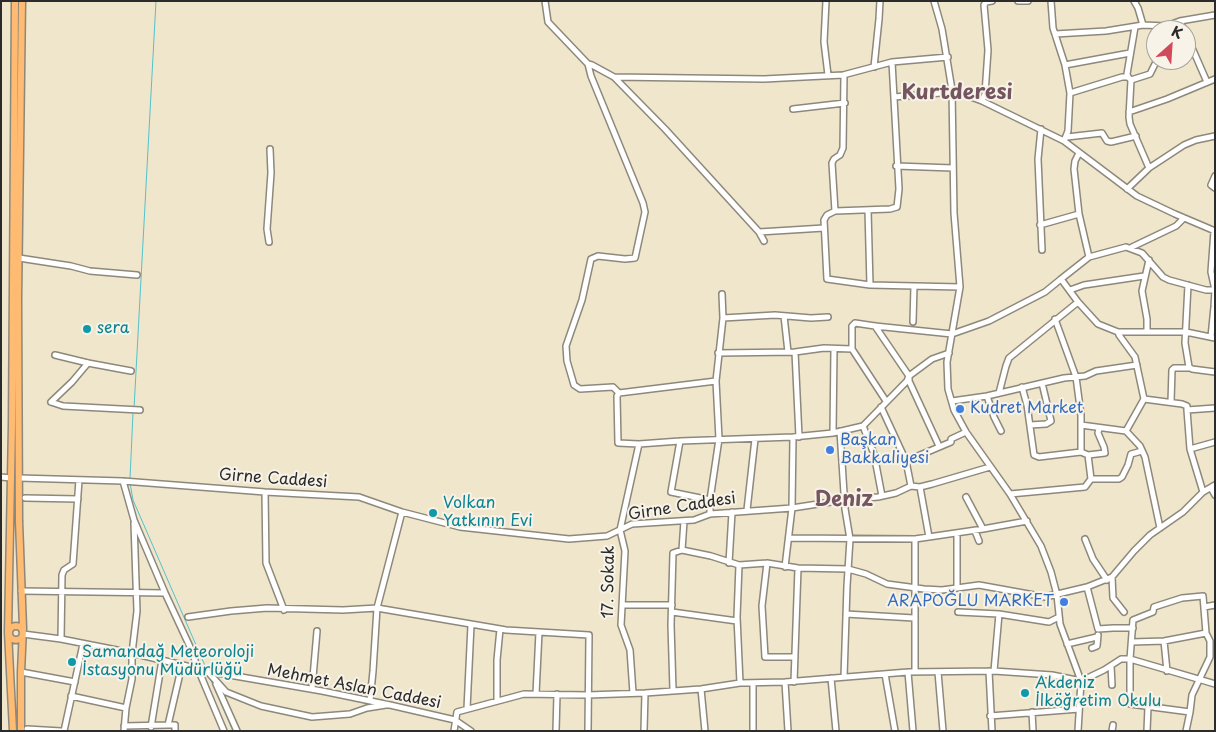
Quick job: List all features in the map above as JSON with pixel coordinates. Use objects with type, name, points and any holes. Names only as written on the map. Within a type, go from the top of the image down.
[{"type":"main road","points":[[13,731],[8,632],[15,1]]},
{"type":"main road","points":[[22,1],[19,478],[23,634],[21,672],[24,730]]},
{"type":"main road","points":[[8,632],[10,628],[17,625],[21,627],[23,634]]},
{"type":"main road","points":[[8,632],[15,640],[21,638],[23,634]]},
{"type":"street","points":[[545,1],[548,22],[588,64],[614,76],[759,232],[764,241]]},
{"type":"street","points":[[826,1],[824,42],[828,76]]},
{"type":"street","points":[[874,67],[880,1]]},
{"type":"street","points":[[934,1],[948,58],[952,91],[954,213],[960,287],[948,353],[948,389],[954,410],[966,432],[1010,494],[1041,546],[1057,595],[1059,617],[1081,681],[1078,731]]},
{"type":"street","points":[[982,101],[985,94],[988,50],[984,5],[986,2],[992,1]]},
{"type":"street","points":[[1018,1],[1028,1]]},
{"type":"street","points":[[1051,1],[1055,34],[1070,93],[1065,139]]},
{"type":"street","points":[[1136,2],[1143,25]]},
{"type":"street","points":[[1186,20],[1215,15]]},
{"type":"street","points":[[1055,34],[1106,31],[1146,25]]},
{"type":"street","points":[[1135,27],[1130,53],[1130,124],[1149,168]]},
{"type":"street","points":[[1064,65],[1130,53]]},
{"type":"street","points":[[1196,57],[1207,82]]},
{"type":"street","points":[[614,76],[764,79],[828,76],[844,75],[892,62],[948,58]]},
{"type":"street","points":[[892,62],[897,137],[897,207],[890,209],[835,211],[827,215],[824,220],[827,279],[870,285],[960,287]]},
{"type":"street","points":[[588,64],[591,76],[645,212],[635,258],[625,259],[598,256],[591,259],[582,300],[566,346],[567,361],[574,385],[580,389],[613,387],[619,393]]},
{"type":"street","points":[[1070,93],[1122,77],[1130,79],[1150,74],[1152,70]]},
{"type":"street","points":[[835,211],[832,163],[840,155],[843,148],[844,75]]},
{"type":"street","points":[[1130,112],[1215,78]]},
{"type":"street","points":[[894,97],[952,91],[982,101],[1065,139],[1079,153],[1127,189],[1184,218],[1215,231],[1211,272],[1215,290],[1213,337],[1186,332],[1118,332],[1098,324],[1061,279]]},
{"type":"street","points":[[792,109],[845,103]]},
{"type":"street","points":[[1041,129],[1038,159],[1042,250]]},
{"type":"street","points":[[1065,139],[1102,133],[1111,142],[1136,136]]},
{"type":"street","points":[[1127,189],[1149,168],[1184,145],[1215,136]]},
{"type":"street","points":[[269,242],[270,149]]},
{"type":"street","points":[[1079,153],[1074,169],[1079,214],[1089,257]]},
{"type":"street","points":[[896,166],[953,168]]},
{"type":"street","points":[[1215,176],[1211,185],[1215,188]]},
{"type":"street","points":[[868,210],[870,285]]},
{"type":"street","points":[[1040,225],[1079,214]]},
{"type":"street","points":[[1132,247],[1176,226],[1184,218]]},
{"type":"street","points":[[759,232],[824,228]]},
{"type":"street","points":[[886,401],[852,349],[852,326],[855,322],[952,334],[989,322],[1045,292],[1089,257],[1122,246],[1132,247],[1142,253],[1163,277],[1188,286],[1215,290]]},
{"type":"street","points":[[19,258],[90,271],[137,275]]},
{"type":"street","points":[[1147,331],[1142,294],[1144,276],[1149,260]]},
{"type":"street","points":[[1070,290],[1084,285],[1144,276]]},
{"type":"street","points":[[913,322],[914,286]]},
{"type":"street","points":[[1188,286],[1185,347],[1190,368]]},
{"type":"street","points":[[710,514],[710,500],[719,440],[716,381],[723,318],[722,294]]},
{"type":"street","points":[[1000,393],[1009,358],[1078,302]]},
{"type":"street","points":[[723,318],[775,315],[811,318],[828,317]]},
{"type":"street","points":[[784,316],[788,352]]},
{"type":"street","points":[[1055,320],[1076,377],[1081,415],[1081,452]]},
{"type":"street","points":[[876,326],[910,376],[909,381],[940,446]]},
{"type":"street","points":[[1118,332],[1135,357],[1144,399],[1126,432]]},
{"type":"street","points":[[718,353],[795,352],[824,348],[852,349]]},
{"type":"street","points":[[833,433],[834,349]]},
{"type":"street","points":[[785,567],[792,508],[796,437],[795,352]]},
{"type":"street","points":[[619,393],[617,396],[618,443],[639,444],[755,439],[833,433],[863,426],[907,382],[910,376],[932,359],[948,353]]},
{"type":"street","points":[[55,355],[88,363],[132,370]]},
{"type":"street","points":[[88,363],[51,402],[63,406],[140,410]]},
{"type":"street","points":[[952,401],[988,396],[1064,378],[1084,376],[1096,370],[1137,365]]},
{"type":"street","points":[[1171,402],[1172,370],[1174,368],[1190,368],[1215,372]]},
{"type":"street","points":[[619,393],[716,381]]},
{"type":"street","points":[[1030,425],[1046,424],[1051,421],[1042,383]]},
{"type":"street","points":[[1022,387],[1034,455],[1040,457],[1081,452],[1088,455],[1105,452],[1098,433],[1099,428]]},
{"type":"street","points":[[988,396],[994,417],[1001,431]]},
{"type":"street","points":[[1144,399],[1187,406],[1190,449],[1203,492]]},
{"type":"street","points":[[881,407],[906,461],[912,486]]},
{"type":"street","points":[[1188,410],[1215,408]]},
{"type":"street","points":[[1081,425],[1126,432],[1142,451],[1160,528]]},
{"type":"street","points":[[863,426],[874,454],[882,496]]},
{"type":"street","points":[[840,431],[844,500],[850,539],[844,676]]},
{"type":"street","points":[[906,461],[951,442],[950,439],[966,432]]},
{"type":"street","points":[[747,510],[755,439]]},
{"type":"street","points":[[680,441],[671,492],[710,500]]},
{"type":"street","points":[[1190,449],[1215,442]]},
{"type":"street","points":[[620,530],[639,444]]},
{"type":"street","points":[[1091,479],[1119,479],[1128,465],[1131,454],[1142,451]]},
{"type":"street","points":[[1010,494],[1085,487],[1091,479],[1088,455]]},
{"type":"street","name":"Girne Caddesi","points":[[19,478],[123,480],[265,492],[359,497],[402,512],[460,527],[569,539],[607,536],[632,524],[694,520],[710,514],[792,508],[896,494],[912,486],[920,487],[965,476],[990,467]]},
{"type":"street","points":[[1,477],[11,478]]},
{"type":"street","points":[[60,639],[63,571],[73,564],[79,480]]},
{"type":"street","points":[[123,480],[134,520],[191,649],[224,731]]},
{"type":"street","points":[[920,487],[929,537]]},
{"type":"street","points":[[673,690],[672,605],[674,553],[682,550],[711,556],[739,565],[767,563],[798,568],[848,569],[866,574],[887,584],[942,590],[979,585],[1045,597],[1087,588],[1109,579],[1150,535],[1183,512],[1203,492],[1213,487],[1215,495]]},
{"type":"street","points":[[265,492],[266,563],[284,610]]},
{"type":"street","points":[[966,497],[983,530]]},
{"type":"street","points":[[24,498],[78,500]]},
{"type":"street","points":[[370,701],[377,608],[402,512]]},
{"type":"street","points":[[729,563],[732,512]]},
{"type":"street","points":[[134,520],[137,611],[132,653],[132,679],[124,728],[175,725],[175,731]]},
{"type":"street","points":[[682,550],[684,521]]},
{"type":"street","points":[[789,538],[915,538],[983,530],[1027,521]]},
{"type":"street","name":"17. Sokak","points":[[620,530],[625,551],[621,626],[630,650],[633,693]]},
{"type":"street","points":[[975,531],[979,541]]},
{"type":"street","points":[[957,533],[957,587]]},
{"type":"street","points":[[915,538],[915,672]]},
{"type":"street","points":[[1085,539],[1093,559],[1109,579],[1113,598],[1124,612]]},
{"type":"street","points":[[767,563],[762,606],[765,656],[795,657]]},
{"type":"street","points":[[739,565],[737,621],[740,684]]},
{"type":"street","points":[[794,682],[798,568]]},
{"type":"street","points":[[1087,588],[1098,630],[1097,646],[1092,648]]},
{"type":"street","points":[[21,591],[165,593]]},
{"type":"street","points":[[1186,731],[1190,712],[1192,695],[1212,657],[1212,641],[1206,633],[1203,596],[1182,598],[1154,607],[1153,612],[1133,620],[1130,659],[1130,704],[1190,712]]},
{"type":"street","points":[[623,605],[672,605]]},
{"type":"street","points":[[1204,606],[1215,605]]},
{"type":"street","points":[[188,617],[267,608],[284,610],[377,608],[500,629],[589,635],[588,731]]},
{"type":"street","points":[[672,612],[737,621]]},
{"type":"street","points":[[958,612],[999,614],[1049,622],[1059,617]]},
{"type":"street","points":[[846,614],[914,618]]},
{"type":"street","points":[[992,731],[990,716],[991,671],[999,614]]},
{"type":"street","points":[[468,709],[471,625]]},
{"type":"street","points":[[1098,630],[1133,628]]},
{"type":"street","points":[[497,701],[497,660],[500,629]]},
{"type":"street","points":[[1,630],[8,632]]},
{"type":"street","points":[[312,689],[317,631]]},
{"type":"street","points":[[536,694],[539,632]]},
{"type":"street","points":[[1132,642],[1164,641],[1206,633]]},
{"type":"street","name":"Mehmet Aslan Caddesi","points":[[23,634],[60,639],[132,653],[212,672],[312,689],[390,705],[455,720],[471,731]]},
{"type":"street","points":[[1067,644],[1097,637]]},
{"type":"street","points":[[1164,641],[1167,671]]},
{"type":"street","points":[[24,730],[62,731],[83,644]]},
{"type":"street","points":[[454,731],[457,712],[524,694],[588,695],[645,693],[908,672],[991,671],[1052,675],[1081,681],[1111,666],[1121,658],[1215,684]]},
{"type":"street","points":[[152,726],[162,660]]},
{"type":"street","points":[[168,725],[182,665]]},
{"type":"street","points":[[1111,666],[1112,685]]},
{"type":"street","points":[[206,670],[226,692],[261,706],[312,717],[350,714],[368,708],[390,705]]},
{"type":"street","points":[[21,672],[75,682]]},
{"type":"street","points":[[908,672],[910,715],[913,731]]},
{"type":"street","points":[[938,672],[943,731]]},
{"type":"street","points":[[885,674],[895,731]]},
{"type":"street","points":[[831,678],[836,731]]},
{"type":"street","points":[[214,679],[237,731]]},
{"type":"street","points":[[785,682],[788,731]]},
{"type":"street","points":[[753,684],[753,731]]},
{"type":"street","points":[[701,689],[705,731]]},
{"type":"street","points":[[644,731],[645,693]]},
{"type":"street","points":[[556,731],[557,694]]},
{"type":"street","points":[[70,696],[126,708]]},
{"type":"street","points":[[1146,731],[1148,707]]},
{"type":"street","points":[[990,716],[1079,710]]},
{"type":"street","points":[[1032,712],[1033,731]]},
{"type":"waterway","points":[[134,409],[156,1]]},
{"type":"waterway","points":[[130,479],[133,413]]},
{"type":"waterway","points":[[130,483],[133,500],[206,668]]},
{"type":"waterway","points":[[209,676],[233,731]]},
{"type":"place","name":"sera","points":[[87,329]]},
{"type":"place","name":"Kudret Market","points":[[960,409]]},
{"type":"place","name":"Başkan Bakkaliyesi","points":[[830,450]]},
{"type":"place","name":"Volkan Yatkının Evi","points":[[433,513]]},
{"type":"place","name":"ARAPOĞLU MARKET","points":[[1064,602]]},
{"type":"place","name":"Samandağ Meteoroloji İstasyonu Müdürlüğü","points":[[72,662]]},
{"type":"place","name":"Akdeniz İlköğretim Okulu","points":[[1025,693]]},
{"type":"district","name":"Kurtderesi","points":[[957,93]]},
{"type":"district","name":"Deniz","points":[[844,500]]}]
